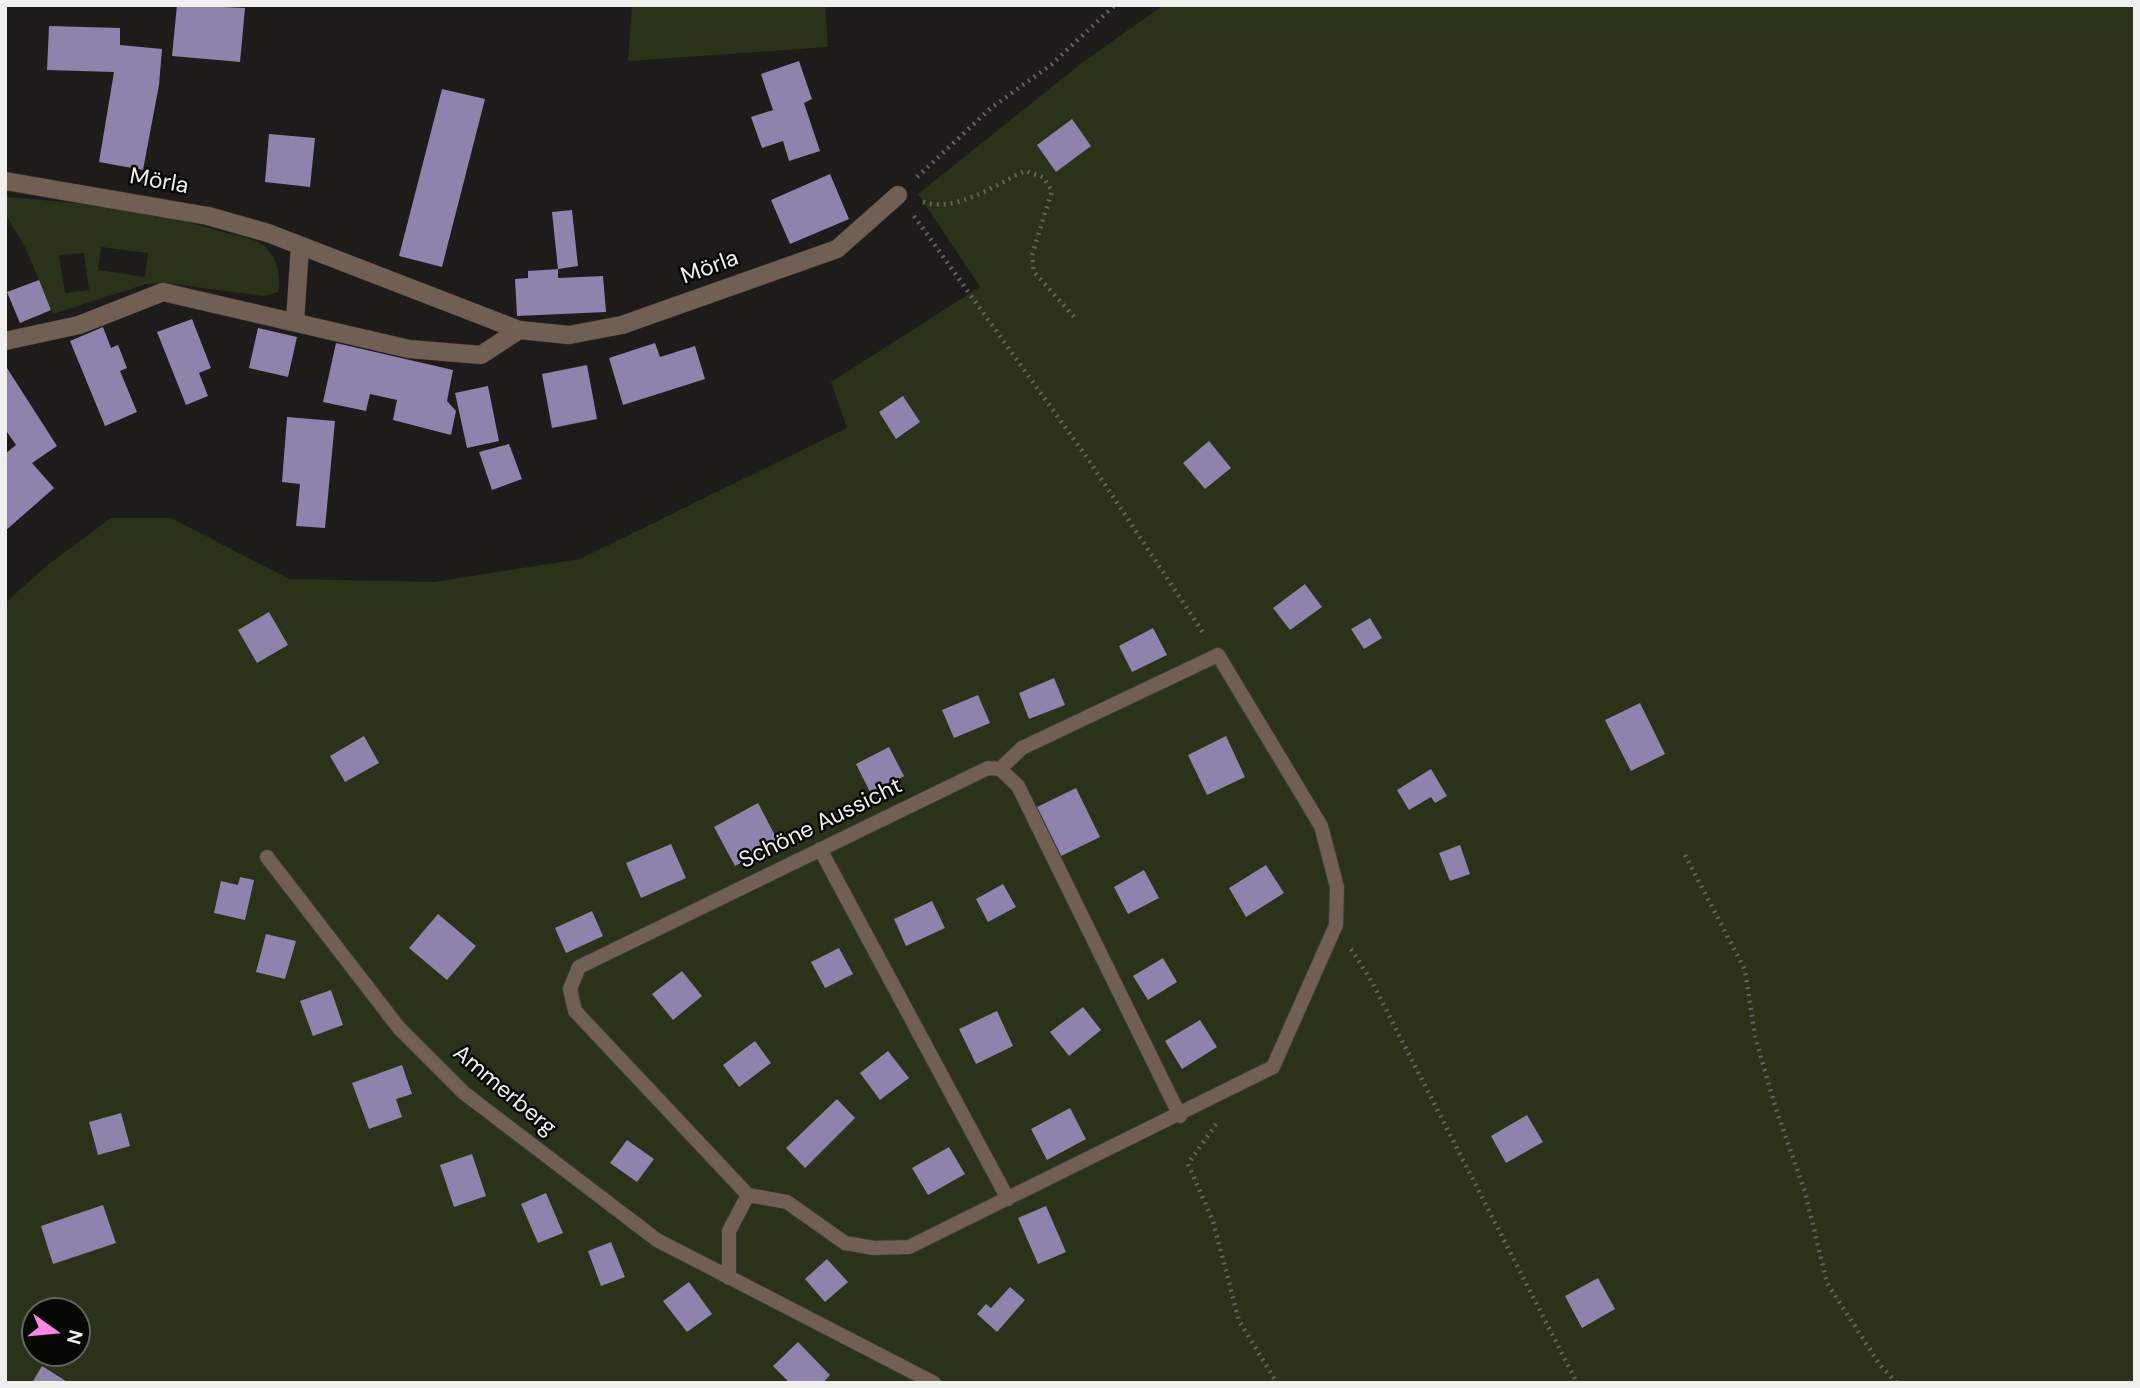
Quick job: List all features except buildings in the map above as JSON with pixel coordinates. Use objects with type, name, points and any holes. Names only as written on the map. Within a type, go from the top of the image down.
[{"type":"street","name":"Mörla","points":[[5,181],[208,216],[268,233],[519,330],[569,335],[622,325],[837,249],[898,195]]},
{"type":"street","points":[[295,322],[300,246]]},
{"type":"street","points":[[5,341],[79,326],[163,292],[409,349],[481,355],[519,330]]},
{"type":"lane","points":[[934,1383],[729,1278],[729,1231],[748,1195],[787,1202],[845,1243],[874,1248],[909,1247],[1180,1116],[1273,1067],[1336,925],[1337,887],[1321,826],[1218,655],[1022,748],[1000,769],[1018,786],[1180,1116]]},
{"type":"lane","name":"Schöne Aussicht","points":[[748,1195],[575,1011],[570,989],[579,968],[988,768],[1000,769]]},
{"type":"lane","points":[[820,849],[1008,1199]]},
{"type":"lane","name":"Ammerberg","points":[[267,857],[399,1028],[464,1093],[657,1240],[729,1278]]},
{"type":"path","points":[[898,195],[991,108],[1052,64],[1115,5]]},
{"type":"path","points":[[898,195],[934,206],[972,198],[1025,171],[1043,177],[1052,191],[1032,255],[1034,272],[1075,318]]},
{"type":"path","points":[[898,195],[1090,462],[1218,655]]},
{"type":"path","points":[[1685,855],[1745,971],[1755,1036],[1804,1192],[1827,1283],[1880,1365],[1897,1383]]},
{"type":"path","points":[[1336,925],[1372,982],[1577,1383]]},
{"type":"path","points":[[1217,1122],[1188,1164],[1213,1221],[1240,1321],[1277,1383]]},
{"type":"green space","points":[[632,5],[825,5],[828,47],[628,61]]},
{"type":"green space","points":[[1164,5],[2135,5],[2135,1383],[5,1383],[5,603],[49,564],[111,518],[171,518],[289,579],[434,582],[580,559],[847,428],[831,382],[980,287],[918,194],[1083,62]]},
{"type":"green space","points":[[5,197],[58,201],[164,217],[248,238],[264,246],[273,257],[279,278],[278,292],[264,296],[166,283],[146,284],[53,314],[25,247],[5,213]],"holes":[[[101,247],[148,253],[145,277],[98,270]],[[84,253],[89,290],[65,293],[59,255]]]}]
